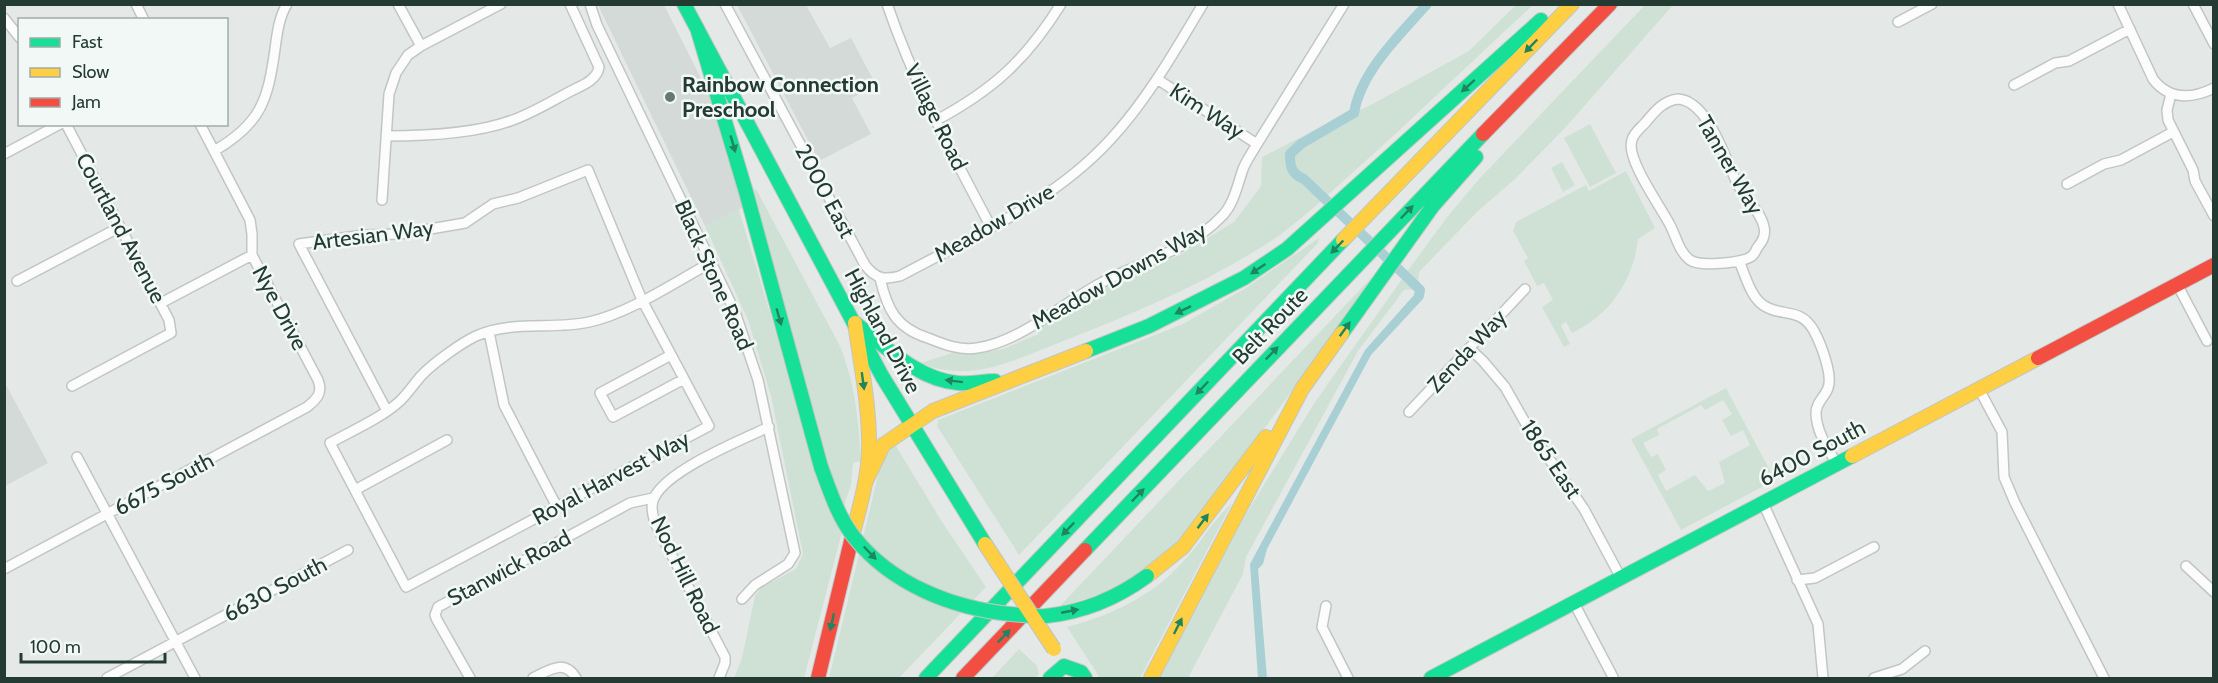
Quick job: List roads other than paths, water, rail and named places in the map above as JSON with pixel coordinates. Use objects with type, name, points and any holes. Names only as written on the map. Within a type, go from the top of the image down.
[{"type":"main road","name":"Highland Drive","points":[[684,4],[910,425],[1054,650],[1064,672],[1081,672],[1086,678]]},
{"type":"main road","points":[[865,483],[883,445],[933,411],[1149,326],[1244,278],[1287,249],[1558,4]]},
{"type":"main road","name":"Belt Route","points":[[926,678],[1390,191],[1572,4]]},
{"type":"main road","points":[[697,28],[740,166],[763,260],[820,467],[833,500],[854,537],[880,564],[913,586],[960,605],[1004,614],[1044,616],[1079,609],[1114,598],[1147,576],[1183,547],[1302,389],[1432,207],[1610,4]]},
{"type":"main road","name":"Belt Route","points":[[963,678],[1423,195],[1610,4]]},
{"type":"main road","name":"6400 South","points":[[1431,678],[2214,265]]},
{"type":"main road","points":[[855,323],[907,363],[934,378],[957,383],[1012,380]]},
{"type":"main road","points":[[818,678],[865,483],[869,450],[866,403],[855,323]]},
{"type":"main road","points":[[1151,678],[1302,389]]},
{"type":"main road","points":[[1050,678],[1064,672]]},
{"type":"street","points":[[136,4],[143,18]]},
{"type":"street","points":[[398,4],[421,46]]},
{"type":"street","points":[[382,200],[391,84],[401,64],[408,55],[421,46],[501,4]]},
{"type":"street","points":[[386,136],[411,136],[499,125],[524,116],[589,82],[598,73],[596,60],[570,4]]},
{"type":"street","name":"Black Stone Road","points":[[590,4],[597,25],[712,262],[744,337],[758,380],[795,553],[792,560],[783,568],[754,585],[742,599]]},
{"type":"street","name":"2000 East","points":[[725,4],[865,265],[872,274],[880,278]]},
{"type":"street","name":"Village Road","points":[[887,4],[902,47],[935,121],[991,227]]},
{"type":"street","points":[[935,121],[986,90],[1012,68],[1035,43],[1061,4]]},
{"type":"street","name":"Meadow Drive","points":[[880,278],[889,279],[900,276],[1024,210],[1054,190],[1082,167],[1110,140],[1157,79],[1203,4]]},
{"type":"street","name":"Meadow Downs Way","points":[[880,278],[884,297],[896,319],[908,330],[958,348],[976,348],[998,342],[1099,284],[1161,255],[1206,230],[1222,217],[1229,207],[1245,166],[1257,144],[1344,4]]},
{"type":"street","points":[[1898,22],[1932,4]]},
{"type":"street","points":[[2118,4],[2153,79],[2161,88],[2171,94],[2184,97],[2195,96],[2214,88]]},
{"type":"street","points":[[2193,4],[2214,44]]},
{"type":"street","points":[[214,151],[235,138],[259,112],[271,80],[276,39],[285,5]]},
{"type":"street","points":[[5,18],[18,35]]},
{"type":"street","points":[[2014,85],[2055,63],[2069,61],[2130,29]]},
{"type":"street","name":"Kim Way","points":[[1157,79],[1257,144]]},
{"type":"street","points":[[2171,94],[2167,115],[2173,132],[2193,170],[2195,181],[2214,216]]},
{"type":"street","name":"Tanner Way","points":[[1675,99],[1685,99],[1696,106],[1716,135],[1738,184],[1763,224],[1764,236],[1761,244],[1751,256],[1739,261],[1700,264],[1686,256],[1633,159],[1630,146],[1634,134],[1655,111],[1675,99]]},
{"type":"street","points":[[4,154],[56,126]]},
{"type":"street","name":"Courtland Avenue","points":[[67,126],[161,303],[169,320],[171,333],[72,386]]},
{"type":"street","name":"Nye Drive","points":[[201,126],[250,220],[252,255],[318,380],[321,387],[320,394]]},
{"type":"street","points":[[2067,184],[2104,164],[2121,160],[2173,132]]},
{"type":"street","name":"Royal Harvest Way","points":[[387,411],[330,442],[406,587],[710,426],[642,300],[588,170]]},
{"type":"street","name":"Artesian Way","points":[[387,411],[299,244],[364,235],[401,234],[465,223],[493,204],[518,198],[588,170]]},
{"type":"street","points":[[17,281],[120,227]]},
{"type":"street","points":[[161,303],[252,255]]},
{"type":"street","points":[[1739,261],[1760,303],[1768,308],[1798,315],[1815,332],[1830,377],[1828,390],[1818,405],[1816,416],[1824,442],[1837,464]]},
{"type":"street","points":[[387,411],[432,365],[475,336],[507,328],[590,322],[623,310],[712,262]]},
{"type":"street","points":[[2177,284],[2207,340]]},
{"type":"street","name":"Zenda Way","points":[[1409,412],[1525,289]]},
{"type":"street","points":[[489,332],[504,405],[557,507]]},
{"type":"street","name":"1865 East","points":[[1469,348],[1505,387],[1530,431],[1584,509],[1621,578]]},
{"type":"street","points":[[671,355],[600,393],[614,417],[684,379]]},
{"type":"street","points":[[1980,388],[2002,432],[2004,477],[2015,504],[2104,678]]},
{"type":"street","name":"6675 South","points":[[4,569],[307,407],[320,394]]},
{"type":"street","name":"Nod Hill Road","points":[[719,678],[725,657],[656,525],[652,513],[653,498],[678,473],[769,427]]},
{"type":"street","points":[[355,490],[447,440]]},
{"type":"street","points":[[77,457],[195,678]]},
{"type":"street","name":"Stanwick Road","points":[[470,678],[437,620],[435,615],[438,607],[630,503],[653,498]]},
{"type":"street","points":[[1763,503],[1818,624],[1823,678]]},
{"type":"street","points":[[1797,580],[1815,578],[1874,547]]},
{"type":"street","name":"6630 South","points":[[107,678],[348,550]]},
{"type":"street","points":[[2186,566],[2214,592]]},
{"type":"street","points":[[1574,603],[1613,677]]},
{"type":"street","points":[[1326,606],[1322,627],[1348,678]]},
{"type":"street","points":[[1874,678],[1902,669],[1925,651]]},
{"type":"street","points":[[533,678],[556,666],[568,671],[576,678]]},
{"type":"water","points":[[1418,281],[1424,289],[1422,300],[1371,355],[1267,549],[1263,564],[1258,569],[1267,678],[1258,678],[1250,564],[1365,350],[1414,295],[1416,290],[1412,286]]},
{"type":"waterway","points":[[1419,296],[1420,290],[1411,281],[1294,172],[1290,154],[1301,144],[1354,113],[1364,83],[1373,68],[1393,41],[1427,4]]},
{"type":"place","name":"Rainbow Connection Preschool","points":[[670,97]]}]
